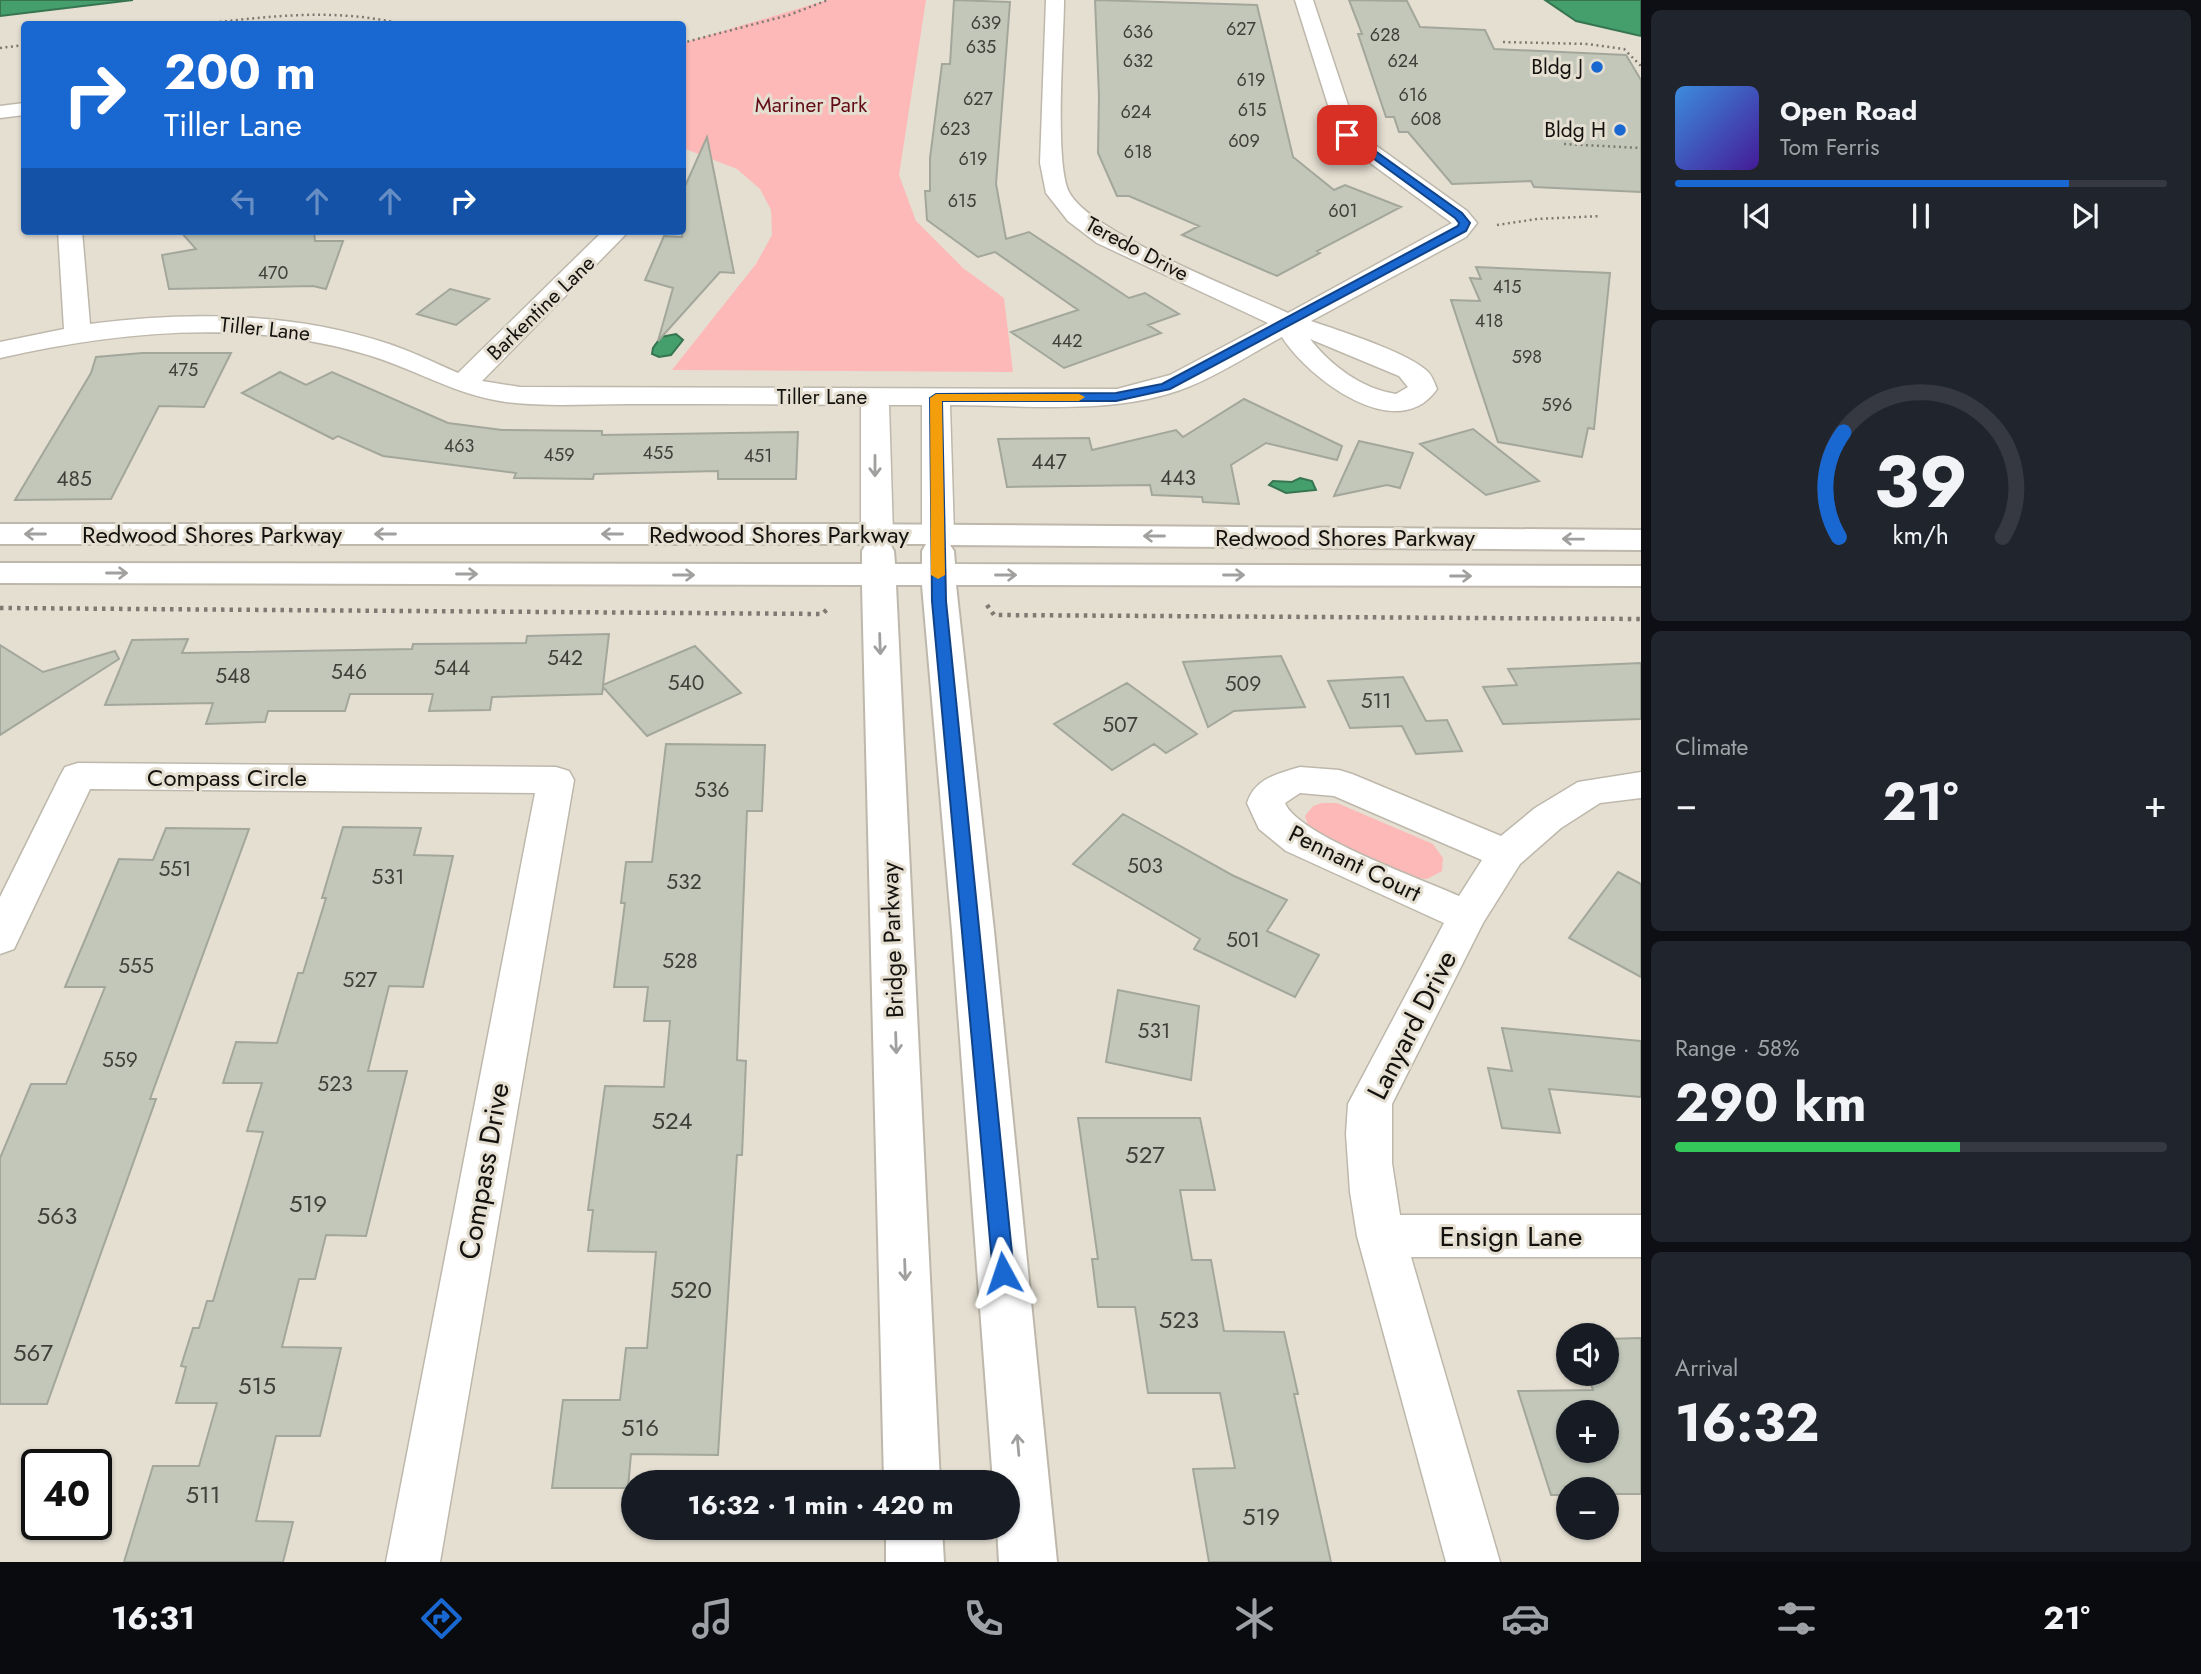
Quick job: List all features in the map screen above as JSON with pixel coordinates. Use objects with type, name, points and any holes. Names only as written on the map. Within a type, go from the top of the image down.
[{"type":"main road","name":"Redwood Shores Parkway","points":[[0,534],[878,555],[938,576],[1641,576]]},
{"type":"main road","name":"Redwood Shores Parkway","points":[[0,573],[878,555],[938,535],[1641,540]]},
{"type":"main road","points":[[938,535],[938,576],[973,931],[1028,1562]]},
{"type":"main road","name":"Bridge Parkway","points":[[878,555],[912,1470]]},
{"type":"main road","points":[[914,1540],[915,1562]]},
{"type":"street","name":"Teredo Drive","points":[[1055,0],[1051,163],[1058,193],[1065,204],[1088,227],[1106,238],[1287,322]]},
{"type":"street","points":[[1304,0],[1347,135],[1465,223]]},
{"type":"street","points":[[0,113],[21,110]]},
{"type":"street","name":"Tiller Lane","points":[[0,350],[77,332],[129,326],[210,324],[285,329],[373,348],[463,384],[492,391],[548,397],[1116,397],[1136,395],[1180,381],[1457,232],[1465,223]]},
{"type":"street","points":[[70,235],[77,332]]},
{"type":"street","name":"Barkentine Lane","points":[[463,384],[613,235]]},
{"type":"street","name":"Bridge Parkway","points":[[875,398],[878,555]]},
{"type":"street","points":[[936,398],[938,535]]},
{"type":"street","name":"Compass Circle","points":[[0,938],[78,776],[556,780]]},
{"type":"street","name":"Compass Drive","points":[[412,1562],[556,780]]},
{"type":"street","name":"Pennant Court","points":[[1467,916],[1299,841],[1272,819],[1266,803],[1268,796],[1283,785],[1300,780],[1339,783],[1506,854]]},
{"type":"street","name":"Lanyard Drive","points":[[1473,1562],[1381,1236],[1370,1177],[1370,1104],[1467,916],[1506,854],[1548,818],[1591,791],[1641,785]]},
{"type":"street","name":"Ensign Lane","points":[[1381,1236],[1641,1236]]},
{"type":"path","points":[[686,42],[789,15],[828,0]]},
{"type":"path","points":[[241,21],[316,15],[387,21]]},
{"type":"path","points":[[1503,42],[1588,44],[1624,49],[1641,66]]},
{"type":"path","points":[[0,48],[21,45]]},
{"type":"path","points":[[1564,144],[1641,148]]},
{"type":"path","points":[[1465,223],[1494,225],[1537,219],[1601,216]]},
{"type":"path","points":[[0,608],[822,614],[838,601]]},
{"type":"path","points":[[984,602],[994,615],[1641,619]]},
{"type":"green space","name":"Mariner Park","points":[[827,0],[926,0],[899,175],[916,221],[963,268],[1004,298],[1013,372],[672,370],[756,264],[772,235],[771,210],[760,189],[737,169],[686,149],[686,42]]},
{"type":"green space","points":[[1337,803],[1433,844],[1443,858],[1442,871],[1427,879],[1413,878],[1319,837],[1308,826],[1305,816],[1313,806]]},
{"type":"shaded area","points":[[0,0],[133,0],[0,16]]},
{"type":"shaded area","points":[[1545,0],[1641,0],[1641,36],[1576,21]]},
{"type":"shaded area","points":[[676,334],[683,340],[671,355],[659,357],[652,354],[661,337]]},
{"type":"shaded area","points":[[1300,478],[1312,481],[1316,490],[1286,493],[1269,485],[1273,481],[1292,482]]},
{"type":"building","points":[[954,0],[1010,2],[996,184],[1006,239],[1029,232],[1129,298],[1145,293],[1179,314],[1148,325],[1161,333],[1064,368],[1011,332],[1078,310],[995,252],[978,257],[927,220],[925,191],[930,191],[930,158],[942,64],[950,64]]},
{"type":"building","points":[[1095,0],[1257,5],[1293,157],[1334,190],[1345,185],[1401,207],[1317,251],[1320,253],[1277,276],[1182,235],[1199,226],[1129,196],[1117,196],[1098,153],[1099,96]]},
{"type":"building","points":[[1349,0],[1407,1],[1420,27],[1485,30],[1494,49],[1626,55],[1641,80],[1641,192],[1534,187],[1531,181],[1452,184],[1408,132],[1399,132],[1394,117],[1386,117],[1358,34],[1362,34]]},
{"type":"building","points":[[707,137],[734,273],[720,272],[658,341],[673,288],[645,280],[664,236],[686,235],[686,184]]},
{"type":"building","points":[[184,235],[314,235],[315,241],[343,241],[326,289],[313,286],[169,289],[162,255],[196,249]]},
{"type":"building","points":[[1476,267],[1610,273],[1594,429],[1588,428],[1582,457],[1498,442],[1451,300],[1480,301],[1470,278],[1481,279]]},
{"type":"building","points":[[450,289],[489,299],[456,325],[417,314]]},
{"type":"building","points":[[142,353],[231,353],[204,407],[159,406],[111,499],[15,500],[91,373],[96,357]]},
{"type":"building","points":[[280,372],[306,385],[332,372],[448,423],[502,430],[602,431],[602,435],[798,432],[796,479],[718,479],[718,471],[594,474],[593,479],[514,478],[516,473],[383,456],[338,436],[333,439],[242,393]]},
{"type":"building","points":[[1244,399],[1342,446],[1337,460],[1266,443],[1231,465],[1239,504],[1203,502],[1202,497],[1152,495],[1150,485],[1007,487],[998,439],[1089,438],[1092,450],[1176,430],[1183,437]]},
{"type":"building","points":[[1473,429],[1539,481],[1486,495],[1420,444]]},
{"type":"building","points":[[1359,441],[1413,453],[1400,488],[1387,485],[1334,496]]},
{"type":"building","points":[[609,634],[603,685],[695,646],[741,693],[647,736],[603,687],[602,694],[492,697],[490,710],[429,711],[433,694],[350,694],[345,711],[268,711],[265,722],[206,724],[213,703],[105,705],[132,640],[188,639],[182,653],[412,649],[413,644],[526,643],[527,636]]},
{"type":"building","points":[[0,645],[43,672],[115,651],[119,659],[0,735]]},
{"type":"building","points":[[1281,656],[1305,707],[1234,711],[1208,727],[1183,662]]},
{"type":"building","points":[[1641,663],[1641,719],[1503,724],[1483,687],[1517,685],[1508,669]]},
{"type":"building","points":[[1403,677],[1426,721],[1447,720],[1462,751],[1416,754],[1402,726],[1350,728],[1328,681]]},
{"type":"building","points":[[1127,683],[1197,734],[1166,753],[1154,744],[1112,770],[1054,724]]},
{"type":"building","points":[[666,744],[765,745],[762,811],[747,811],[737,1060],[746,1061],[742,1155],[737,1155],[718,1455],[631,1454],[630,1470],[621,1470],[621,1488],[552,1488],[563,1400],[620,1400],[626,1348],[647,1348],[656,1252],[588,1251],[593,1210],[588,1210],[605,1086],[664,1087],[670,1021],[644,1021],[648,987],[614,987],[625,903],[621,903],[626,862],[652,862]]},
{"type":"building","points":[[1123,814],[1234,876],[1287,900],[1267,931],[1319,955],[1295,997],[1194,949],[1200,939],[1073,864]]},
{"type":"building","points":[[343,827],[421,828],[414,855],[453,856],[423,987],[389,986],[368,1071],[407,1071],[366,1236],[326,1235],[315,1279],[299,1279],[282,1347],[341,1348],[320,1436],[276,1436],[256,1521],[293,1522],[283,1562],[124,1562],[153,1466],[199,1466],[217,1403],[176,1403],[186,1367],[181,1366],[193,1328],[199,1328],[207,1301],[213,1301],[263,1132],[247,1131],[262,1083],[223,1083],[236,1042],[277,1043],[298,973],[303,973],[326,898],[322,898]]},
{"type":"building","points":[[166,828],[249,829],[150,1099],[156,1099],[47,1404],[0,1404],[0,1158],[31,1084],[66,1084],[105,987],[65,987],[119,859],[153,860]]},
{"type":"building","points":[[1618,872],[1641,884],[1641,977],[1569,938]]},
{"type":"building","points":[[1118,990],[1199,1006],[1191,1080],[1106,1062]]},
{"type":"building","points":[[1502,1028],[1641,1041],[1641,1097],[1549,1089],[1560,1133],[1502,1128],[1488,1068],[1512,1071]]},
{"type":"building","points":[[1078,1118],[1200,1118],[1215,1190],[1180,1190],[1192,1260],[1211,1260],[1224,1331],[1284,1332],[1298,1394],[1294,1394],[1331,1562],[1209,1562],[1193,1469],[1235,1468],[1220,1393],[1148,1393],[1135,1307],[1098,1307],[1092,1259],[1098,1259]]},
{"type":"building","points":[[1641,1338],[1641,1494],[1619,1494],[1619,1477],[1556,1477],[1556,1495],[1551,1495],[1518,1391],[1593,1390],[1592,1386],[1619,1386],[1619,1339]]},
{"type":"slow traffic","points":[[938,575],[936,398],[1079,397]]},
{"type":"place","name":"Bldg J","points":[[1597,67]]},
{"type":"place","name":"Bldg H","points":[[1620,130]]},
{"type":"route","points":[[1003,1273],[973,931],[939,601],[936,398],[1116,397],[1166,387],[1462,228],[1465,223],[1459,216],[1347,135]]}]
